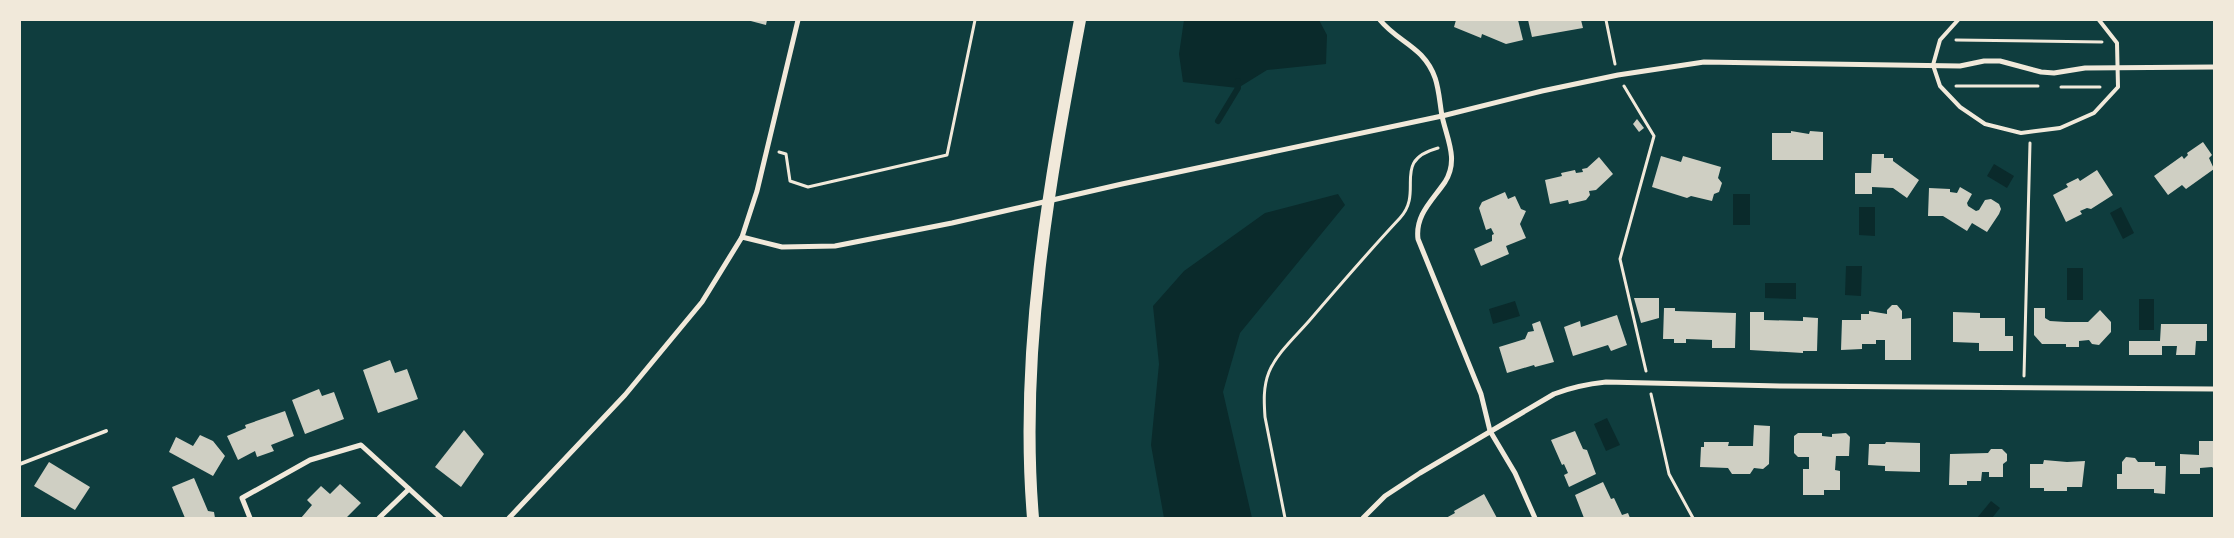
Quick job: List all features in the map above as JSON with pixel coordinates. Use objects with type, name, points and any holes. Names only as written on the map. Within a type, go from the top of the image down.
[{"type":"main road","points":[[1033,518],[1030,376],[1039,268],[1057,143],[1080,20]]},
{"type":"street","points":[[510,518],[625,395],[690,317],[702,302],[742,237],[756,191],[798,20]]},
{"type":"street","points":[[1380,20],[1399,40],[1421,56],[1437,79],[1442,116],[1451,145],[1452,166],[1447,179],[1435,198],[1421,215],[1417,229],[1418,239],[1481,394],[1490,431],[1515,473],[1535,518]]},
{"type":"street","points":[[742,237],[782,247],[835,246],[952,223],[1122,184],[1442,116],[1542,91],[1618,75],[1704,62],[1960,66],[1984,61],[2000,61],[2041,72],[2054,73],[2085,68],[2214,67]]},
{"type":"street","points":[[1363,518],[1385,496],[1490,431],[1572,387],[1606,382],[2214,389]]},
{"type":"street","points":[[250,518],[242,498],[310,460],[360,445],[441,518]]},
{"type":"street","points":[[379,518],[409,489]]},
{"type":"lane","points":[[1958,20],[1940,40],[1933,65],[1940,86],[1960,107],[1985,124],[2021,133],[2060,128],[2094,113],[2118,87],[2117,43],[2099,20]]},
{"type":"lane","points":[[20,464],[106,431]]},
{"type":"path","points":[[767,148],[786,154],[790,181],[808,187],[947,155],[975,20]]},
{"type":"path","points":[[1606,20],[1618,75],[1654,136],[1620,259],[1669,474],[1693,518]]},
{"type":"path","points":[[1940,40],[2117,43]]},
{"type":"path","points":[[1940,86],[2039,86]]},
{"type":"path","points":[[2059,87],[2118,87]]},
{"type":"path","points":[[2018,388],[2025,376],[2030,132]]},
{"type":"path","points":[[1285,518],[1265,417],[1264,400],[1269,373],[1284,350],[1370,249],[1402,215],[1410,198],[1412,162],[1434,149],[1451,145]]},
{"type":"water","points":[[1184,20],[1319,20],[1327,35],[1326,64],[1267,70],[1238,88],[1183,82],[1179,54]]},
{"type":"water","points":[[1994,164],[2014,176],[2007,188],[1987,176]]},
{"type":"water","points":[[1338,194],[1345,205],[1240,333],[1223,392],[1252,518],[1164,518],[1151,445],[1159,364],[1153,306],[1184,271],[1265,213]]},
{"type":"water","points":[[1733,194],[1750,194],[1750,225],[1733,225]]},
{"type":"water","points":[[1859,207],[1875,207],[1875,236],[1859,235]]},
{"type":"water","points":[[2121,207],[2134,233],[2123,239],[2110,213]]},
{"type":"water","points":[[1846,266],[1862,266],[1861,296],[1845,295]]},
{"type":"water","points":[[2067,268],[2083,268],[2083,300],[2067,300]]},
{"type":"water","points":[[1765,283],[1796,283],[1796,299],[1765,298]]},
{"type":"water","points":[[2139,299],[2154,299],[2154,330],[2139,330]]},
{"type":"water","points":[[1515,301],[1520,316],[1493,324],[1489,309]]},
{"type":"water","points":[[1607,418],[1620,445],[1606,451],[1594,424]]},
{"type":"water","points":[[1991,501],[2000,508],[1992,518],[1977,518]]},
{"type":"building","points":[[747,20],[767,20],[766,25]]},
{"type":"building","points":[[1456,20],[1518,20],[1523,40],[1506,44],[1482,34],[1481,38],[1454,27]]},
{"type":"building","points":[[1528,20],[1581,20],[1583,28],[1532,37]]},
{"type":"building","points":[[1637,119],[1644,128],[1639,132],[1633,124]]},
{"type":"building","points":[[1791,131],[1809,134],[1810,131],[1823,132],[1823,160],[1772,160],[1772,133],[1791,133]]},
{"type":"building","points":[[2203,142],[2212,155],[2209,158],[2214,169],[2186,189],[2182,185],[2168,195],[2154,176],[2182,156],[2184,159],[2188,155],[2187,153]]},
{"type":"building","points":[[1872,154],[1884,154],[1884,158],[1893,158],[1893,161],[1919,180],[1907,198],[1893,188],[1872,187],[1872,194],[1855,194],[1855,173],[1871,173]]},
{"type":"building","points":[[1661,156],[1681,162],[1683,156],[1721,167],[1718,178],[1722,183],[1719,192],[1714,194],[1712,201],[1691,196],[1687,198],[1652,187]]},
{"type":"building","points":[[1599,157],[1613,174],[1596,190],[1589,191],[1590,195],[1586,200],[1569,204],[1568,200],[1550,204],[1545,180],[1562,176],[1561,173],[1575,170],[1576,173],[1583,172],[1582,169],[1587,168]]},
{"type":"building","points":[[2097,170],[2113,195],[2091,209],[2087,208],[2080,211],[2082,214],[2066,222],[2053,195],[2068,187],[2066,184],[2078,178],[2080,181]]},
{"type":"building","points":[[1960,187],[1972,194],[1967,203],[1968,206],[1976,211],[1979,210],[1985,200],[1991,199],[1999,204],[2001,209],[1999,214],[1987,232],[1972,223],[1967,231],[1943,216],[1928,216],[1929,188],[1950,189],[1950,192],[1957,193]]},
{"type":"building","points":[[1505,192],[1508,199],[1515,196],[1521,209],[1526,211],[1520,224],[1526,238],[1506,246],[1509,254],[1481,266],[1474,249],[1492,241],[1492,235],[1494,234],[1491,228],[1486,230],[1479,208],[1482,202]]},
{"type":"building","points":[[1634,298],[1659,298],[1659,318],[1641,323]]},
{"type":"building","points":[[1892,305],[1897,305],[1902,311],[1902,319],[1911,318],[1911,360],[1885,360],[1885,340],[1876,340],[1876,344],[1862,344],[1862,349],[1841,350],[1842,320],[1861,320],[1861,314],[1869,314],[1869,311],[1887,314],[1887,310]]},
{"type":"building","points":[[1664,308],[1675,308],[1675,311],[1736,313],[1735,348],[1712,348],[1712,340],[1686,339],[1686,343],[1674,343],[1674,339],[1663,339]]},
{"type":"building","points":[[2034,308],[2045,308],[2045,318],[2050,321],[2066,322],[2088,322],[2100,310],[2111,322],[2111,332],[2099,345],[2092,344],[2089,340],[2079,341],[2079,347],[2066,347],[2066,344],[2042,344],[2034,335]]},
{"type":"building","points":[[1750,312],[1764,312],[1764,320],[1803,321],[1803,317],[1818,318],[1817,351],[1803,351],[1803,353],[1750,350]]},
{"type":"building","points":[[1953,312],[1980,313],[1980,318],[2005,318],[2005,336],[2013,336],[2013,351],[1979,351],[1979,343],[1953,342]]},
{"type":"building","points":[[1617,315],[1627,345],[1611,351],[1608,345],[1573,356],[1564,327],[1580,321],[1581,327]]},
{"type":"building","points":[[1540,321],[1554,362],[1535,367],[1534,365],[1507,373],[1499,347],[1525,339],[1528,332],[1534,331],[1532,324]]},
{"type":"building","points":[[2161,324],[2207,324],[2207,341],[2196,341],[2195,355],[2176,355],[2177,346],[2162,346],[2162,355],[2129,355],[2129,341],[2160,341]]},
{"type":"building","points":[[390,360],[395,373],[407,369],[418,399],[378,413],[363,370]]},
{"type":"building","points":[[319,389],[322,396],[334,392],[344,419],[305,434],[292,400]]},
{"type":"building","points":[[285,411],[294,436],[271,445],[274,451],[257,457],[255,451],[238,460],[227,436],[246,428],[245,425]]},
{"type":"building","points":[[1754,425],[1770,426],[1769,464],[1763,469],[1754,468],[1750,474],[1732,474],[1728,468],[1700,467],[1701,447],[1704,447],[1704,442],[1729,442],[1728,446],[1753,446]]},
{"type":"building","points":[[464,430],[484,454],[461,487],[435,467]]},
{"type":"building","points":[[1575,431],[1583,449],[1587,450],[1596,474],[1569,487],[1564,475],[1568,473],[1564,464],[1562,465],[1551,440]]},
{"type":"building","points":[[1798,433],[1822,433],[1822,436],[1832,437],[1832,434],[1846,433],[1850,437],[1849,456],[1836,456],[1835,470],[1840,471],[1840,490],[1824,490],[1824,495],[1803,495],[1803,469],[1809,469],[1809,457],[1798,457],[1794,453],[1794,436]]},
{"type":"building","points":[[200,435],[213,441],[225,456],[213,476],[169,452],[176,437],[193,446]]},
{"type":"building","points":[[2199,441],[2213,441],[2214,469],[2212,467],[2200,468],[2200,474],[2180,474],[2180,454],[2199,455]]},
{"type":"building","points":[[1886,442],[1920,443],[1920,472],[1885,471],[1885,466],[1868,465],[1869,444],[1885,444]]},
{"type":"building","points":[[1991,449],[2002,449],[2007,454],[2007,461],[2003,464],[2003,477],[1989,477],[1989,472],[1982,472],[1981,481],[1967,481],[1967,485],[1949,485],[1950,454],[1988,453]]},
{"type":"building","points":[[2126,457],[2135,458],[2138,462],[2155,462],[2155,466],[2166,466],[2165,494],[2154,493],[2154,489],[2117,489],[2117,474],[2122,474],[2122,462]]},
{"type":"building","points":[[2044,460],[2085,461],[2082,487],[2067,487],[2067,491],[2044,491],[2044,488],[2030,488],[2030,464],[2043,464]]},
{"type":"building","points":[[49,462],[90,487],[75,510],[34,486]]},
{"type":"building","points":[[194,478],[208,511],[214,512],[215,518],[185,518],[172,487]]},
{"type":"building","points":[[1603,482],[1611,499],[1614,498],[1622,515],[1628,513],[1630,518],[1584,518],[1575,495]]},
{"type":"building","points":[[340,484],[361,503],[346,518],[301,518],[312,505],[307,500],[321,486],[330,494]]},
{"type":"building","points":[[1484,494],[1497,518],[1446,518],[1455,513],[1454,511]]},
{"type":"waterway","points":[[1218,121],[1238,88],[1238,81]]}]
